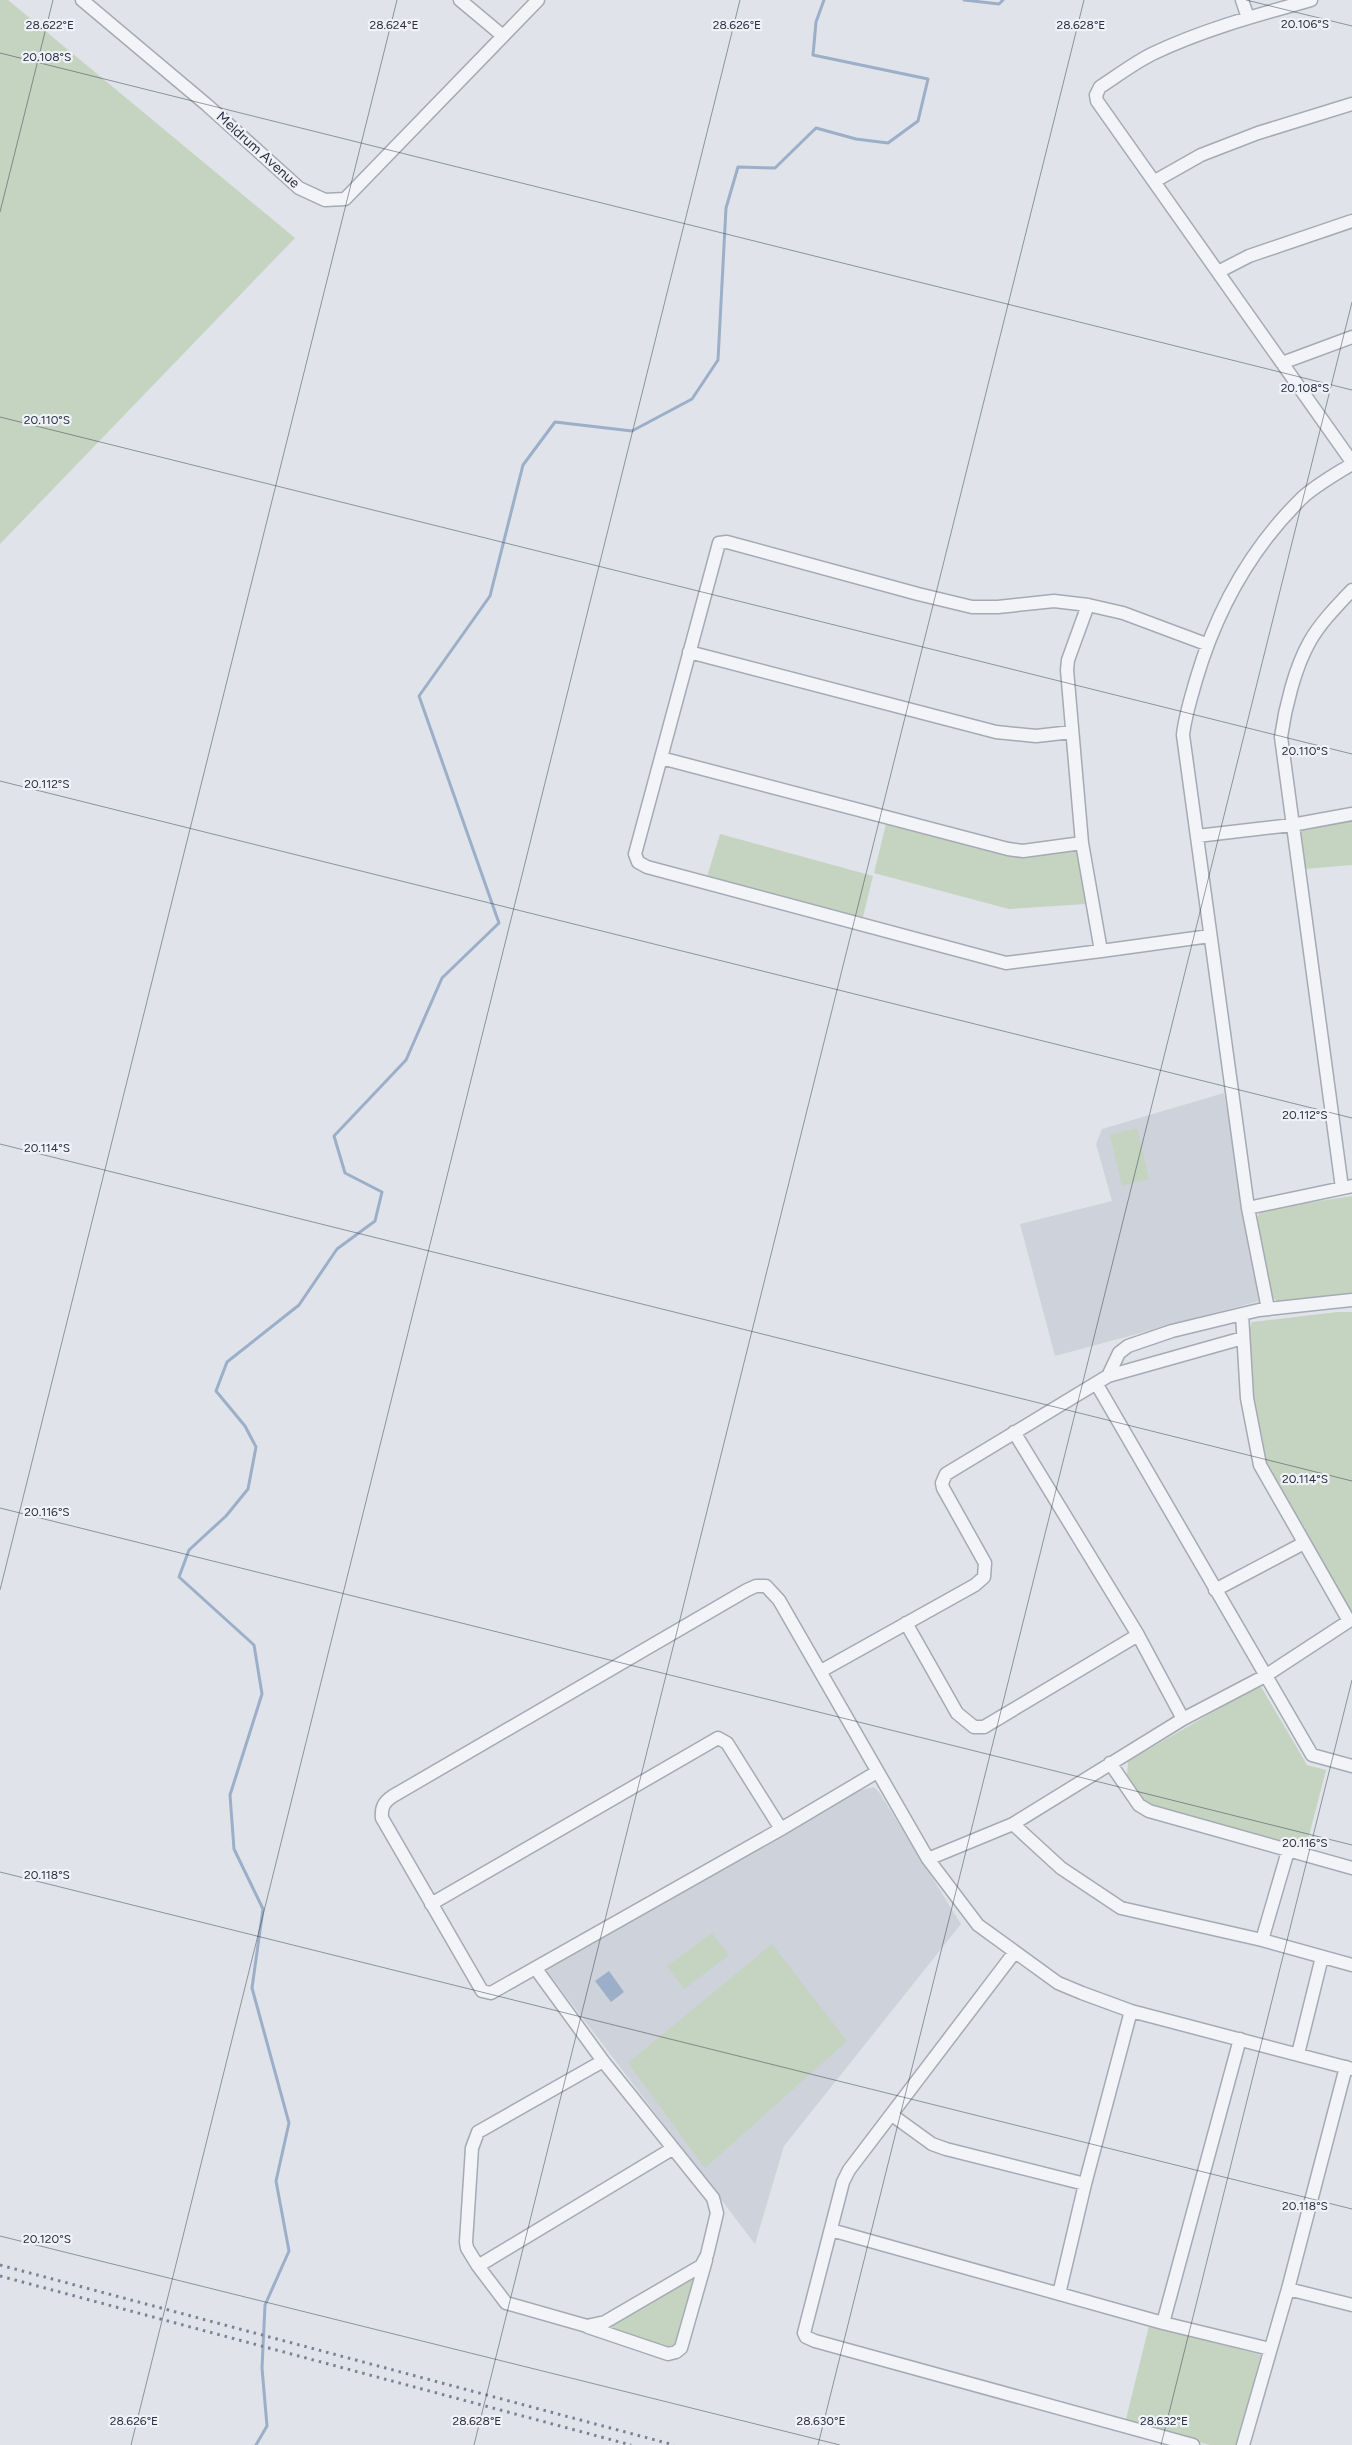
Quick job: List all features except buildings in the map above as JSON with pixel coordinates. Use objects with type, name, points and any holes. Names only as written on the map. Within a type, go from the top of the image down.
[{"type":"street","name":"Meldrum Avenue","points":[[82,0],[207,105],[298,188],[325,200],[345,199],[538,0]]},
{"type":"street","points":[[460,0],[503,36]]},
{"type":"street","points":[[1242,0],[1248,18]]},
{"type":"street","points":[[1268,1309],[1248,1208],[1183,735],[1185,718],[1206,644],[1233,588],[1269,536],[1303,497],[1352,463],[1097,101],[1097,90],[1149,56],[1170,45],[1248,18],[1311,0]]},
{"type":"street","points":[[1155,181],[1201,155],[1258,133],[1352,104]]},
{"type":"street","points":[[1218,272],[1249,256],[1352,221]]},
{"type":"street","points":[[1282,363],[1352,337]]},
{"type":"street","points":[[1206,644],[1123,613],[1088,605],[1054,601],[998,607],[972,606],[722,542],[717,545],[636,849],[636,858],[641,865],[1006,963],[1210,936]]},
{"type":"street","points":[[1248,1208],[1347,1187],[1281,747],[1284,714],[1310,642],[1329,615],[1352,590]]},
{"type":"street","points":[[1088,605],[1067,665],[1082,843],[1101,951]]},
{"type":"street","points":[[689,652],[996,732],[1036,736],[1072,732]]},
{"type":"street","points":[[661,758],[1001,848],[1023,851],[1082,843]]},
{"type":"street","points":[[1197,836],[1292,825],[1352,814]]},
{"type":"street","points":[[1108,1376],[1119,1353],[1128,1346],[1172,1331],[1268,1309],[1352,1300]]},
{"type":"street","points":[[928,1859],[1013,1824],[1183,1719],[1265,1676],[1350,1624],[1260,1465],[1246,1398],[1242,1314]]},
{"type":"street","points":[[821,1671],[975,1585],[984,1577],[985,1563],[943,1488],[943,1478],[949,1471],[1108,1376],[1243,1338]]},
{"type":"street","points":[[1096,1383],[1312,1755],[1352,1766]]},
{"type":"street","points":[[1014,1432],[1138,1635],[1183,1719]]},
{"type":"street","points":[[1215,1590],[1304,1543]]},
{"type":"street","points":[[877,1772],[495,1992],[484,1992],[382,1818],[384,1805],[393,1796],[756,1586],[766,1586],[774,1592],[821,1671],[928,1859],[978,1925],[1014,1953],[1058,1983],[1131,2011],[1349,2068],[1288,2289],[1242,2445]]},
{"type":"street","points":[[906,1623],[956,1713],[974,1727],[984,1727],[1138,1635]]},
{"type":"street","points":[[431,1904],[718,1738],[727,1742],[781,1829]]},
{"type":"street","points":[[1110,1763],[1144,1808],[1352,1868]]},
{"type":"street","points":[[1013,1824],[1061,1868],[1092,1891],[1121,1908],[1262,1940],[1352,1965]]},
{"type":"street","points":[[1262,1940],[1288,1851]]},
{"type":"street","points":[[1014,1953],[846,2176],[803,2329],[809,2339],[1193,2445]]},
{"type":"street","points":[[1298,2054],[1322,1957]]},
{"type":"street","points":[[536,1969],[603,2062],[716,2205],[717,2213],[707,2255],[681,2348],[676,2352],[668,2354],[587,2326],[506,2303],[467,2248],[472,2148],[478,2132],[603,2062]]},
{"type":"street","points":[[1059,2294],[1085,2184],[1131,2011]]},
{"type":"street","points":[[1162,2323],[1240,2039]]},
{"type":"street","points":[[892,2115],[932,2144],[1085,2184]]},
{"type":"street","points":[[478,2266],[672,2149]]},
{"type":"street","points":[[831,2230],[1162,2323],[1270,2349]]},
{"type":"street","points":[[587,2326],[606,2322],[696,2269],[701,2266],[707,2255]]},
{"type":"street","points":[[1288,2289],[1352,2305]]},
{"type":"shaded area","points":[[1224,1093],[1259,1301],[1055,1356],[1020,1224],[1112,1201],[1096,1144],[1102,1129]]},
{"type":"shaded area","points":[[874,1787],[879,1792],[961,1924],[784,2146],[755,2244],[546,1970],[857,1791]]},
{"type":"green space","points":[[0,0],[8,0],[295,238],[0,544]]},
{"type":"green space","points":[[1352,819],[1352,865],[1305,869],[1299,832],[1304,827]]},
{"type":"green space","points":[[887,820],[993,850],[1080,846],[1086,904],[1009,909],[874,873]]},
{"type":"green space","points":[[720,834],[873,876],[862,921],[706,880]]},
{"type":"green space","points":[[1137,1128],[1149,1179],[1122,1186],[1110,1135]]},
{"type":"green space","points":[[1352,1196],[1352,1295],[1280,1302],[1272,1298],[1257,1218],[1261,1210]]},
{"type":"green space","points":[[1352,1312],[1352,1623],[1262,1465],[1255,1432],[1246,1337],[1252,1322]]},
{"type":"green space","points":[[1260,1685],[1307,1765],[1326,1770],[1305,1851],[1152,1807],[1142,1801],[1127,1775],[1128,1761]]},
{"type":"green space","points":[[712,1933],[729,1955],[684,1989],[667,1966]]},
{"type":"green space","points":[[772,1944],[847,2041],[705,2168],[628,2063]]},
{"type":"green space","points":[[700,2270],[678,2344],[668,2350],[603,2328]]},
{"type":"green space","points":[[1149,2326],[1261,2355],[1237,2445],[1210,2445],[1125,2423]]},
{"type":"water","points":[[609,1971],[624,1992],[611,2002],[595,1981]]},
{"type":"waterway","points":[[256,2445],[267,2426],[262,2368],[265,2305],[289,2251],[276,2181],[289,2123],[252,1988],[263,1909],[234,1849],[230,1795],[262,1694],[254,1645],[179,1577],[189,1550],[226,1516],[248,1489],[256,1447],[245,1426],[216,1391],[227,1362],[299,1305],[337,1249],[375,1221],[382,1192],[345,1173],[334,1136],[406,1060],[442,978],[499,923],[419,696],[490,596],[523,465],[555,422],[632,431],[692,399],[718,360],[726,208],[738,167],[775,168],[816,128],[856,139],[888,143],[918,121],[928,79],[813,55],[816,22],[824,0]]},
{"type":"waterway","points":[[964,0],[999,4],[1003,0]]},
{"type":"railway","points":[[0,2265],[674,2445]]},
{"type":"railway","points":[[0,2276],[631,2445]]}]
